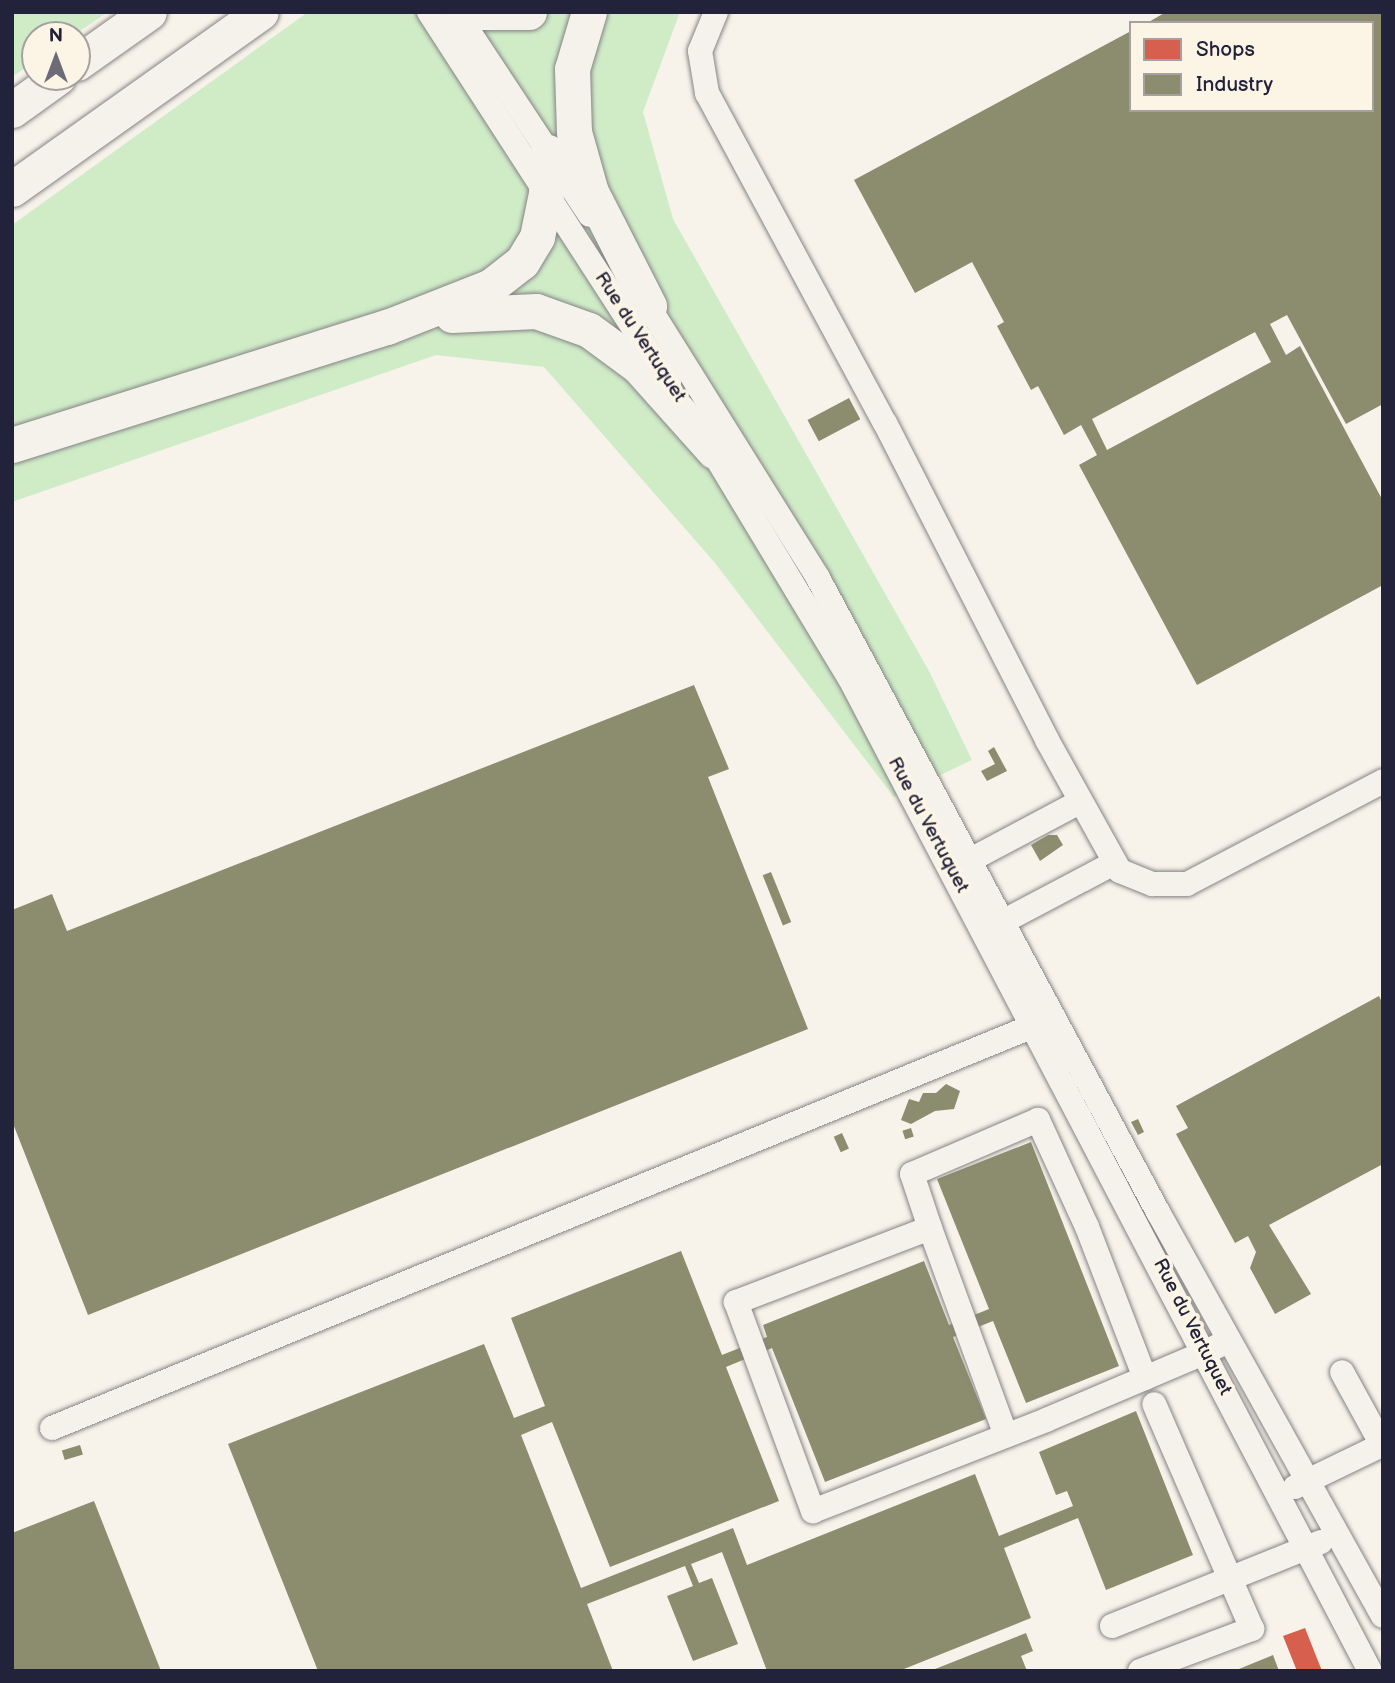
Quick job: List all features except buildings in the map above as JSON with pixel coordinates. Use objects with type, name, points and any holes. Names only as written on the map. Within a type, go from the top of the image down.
[{"type":"highway","points":[[91,53],[149,12]]},
{"type":"highway","points":[[12,189],[261,12]]},
{"type":"highway","points":[[477,12],[529,12]]},
{"type":"highway","points":[[589,12],[572,69],[573,132],[591,192],[649,306]]},
{"type":"highway","points":[[12,110],[38,91]]},
{"type":"highway","points":[[12,445],[387,327],[475,293],[512,273],[537,237],[546,192],[548,152]]},
{"type":"highway","points":[[387,327],[498,310],[536,311],[572,322],[604,339],[638,366],[714,451]]},
{"type":"street","name":"Rue du Vertuquet","points":[[429,12],[714,451],[961,865]]},
{"type":"street","name":"Rue du Vertuquet","points":[[456,12],[649,306],[818,578],[961,865],[1044,1022],[1206,1352],[1370,1671]]},
{"type":"street","points":[[716,12],[700,51],[707,93],[885,423],[1114,863],[1139,881],[1187,884],[1383,781]]},
{"type":"street","points":[[961,865],[1080,802]]},
{"type":"street","points":[[994,926],[1114,863]]},
{"type":"street","name":"Rue du Vertuquet","points":[[1044,1022],[1230,1341],[1383,1616]]},
{"type":"street","points":[[52,1428],[1044,1022]]},
{"type":"street","points":[[1006,1436],[912,1174],[1038,1121],[1087,1227],[1145,1378]]},
{"type":"street","points":[[930,1228],[736,1302],[798,1478],[813,1511],[1006,1436],[1230,1341]]},
{"type":"street","points":[[1279,1495],[1382,1445],[1342,1372]]},
{"type":"street","points":[[1140,1671],[1252,1629],[1154,1404]]},
{"type":"street","points":[[1112,1626],[1338,1535]]},
{"type":"green space","points":[[12,12],[108,12],[91,24],[91,21],[21,21],[21,71],[12,77]]},
{"type":"green space","points":[[308,12],[680,12],[643,112],[673,219],[929,671],[972,760],[894,797],[715,563],[544,367],[436,355],[12,502],[12,225]]}]
